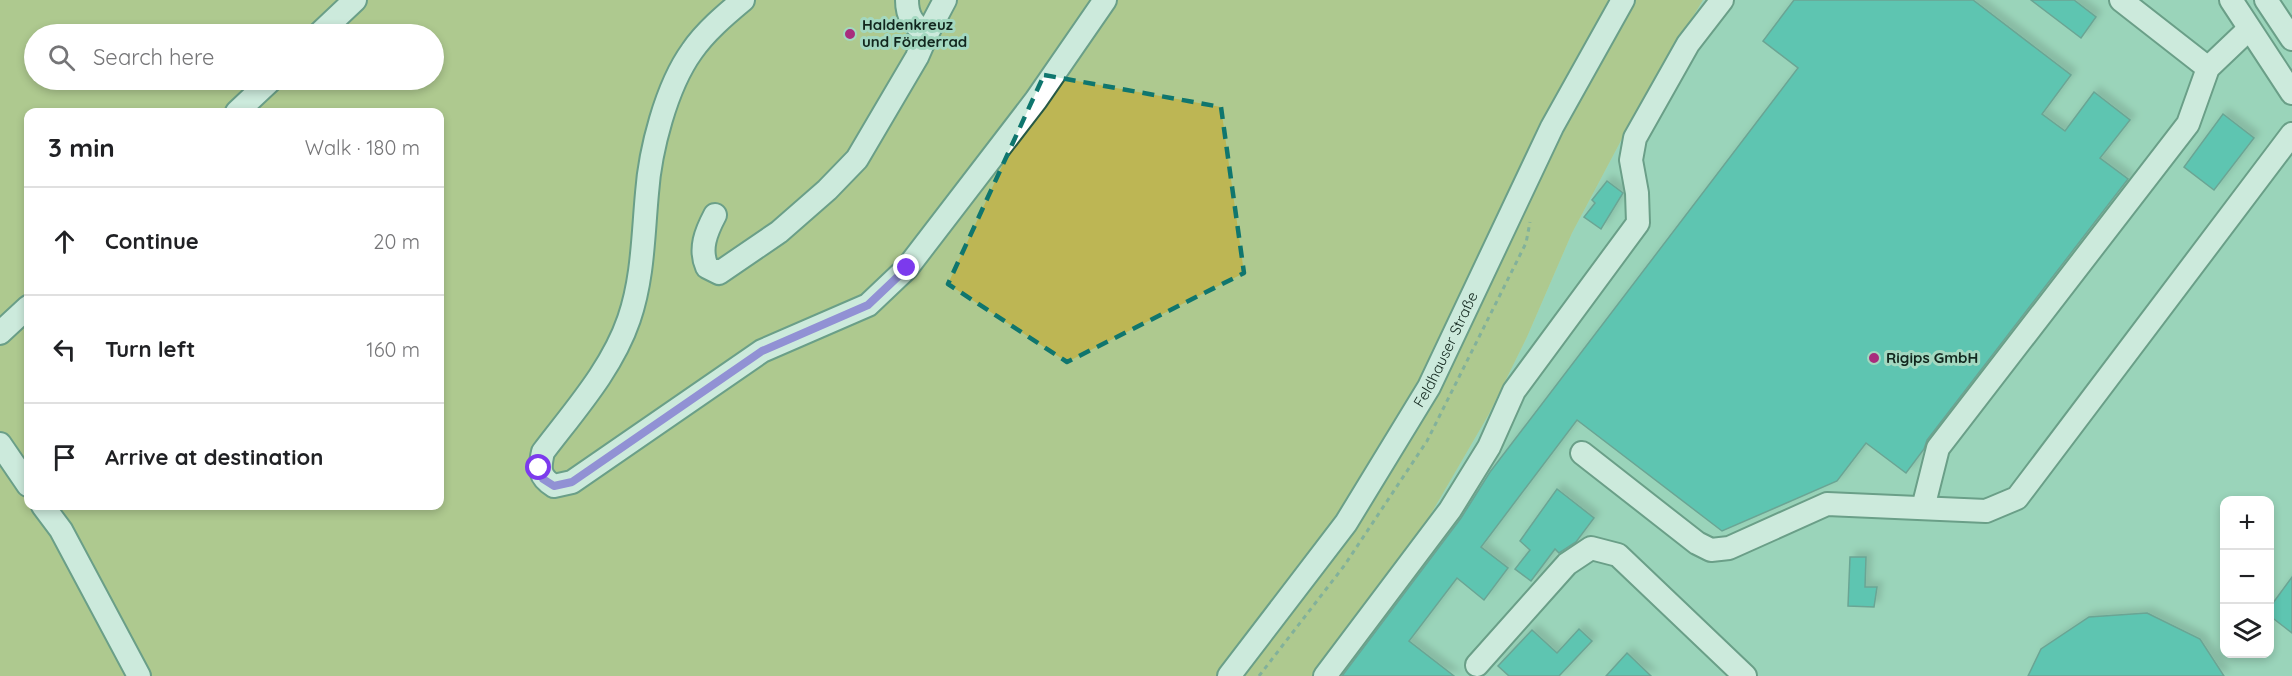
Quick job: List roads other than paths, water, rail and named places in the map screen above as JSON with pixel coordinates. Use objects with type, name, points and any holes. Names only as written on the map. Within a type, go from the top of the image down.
[{"type":"street","points":[[330,24],[355,0]]},
{"type":"street","points":[[743,0],[722,18],[691,52],[660,122],[651,153],[643,260],[629,319],[618,349],[543,452],[539,468],[543,479],[554,486],[572,482],[762,351],[868,305],[907,268],[1036,100],[1106,0]]},
{"type":"street","points":[[907,0],[908,15],[915,26],[927,34]]},
{"type":"street","points":[[715,215],[705,238],[703,253],[706,267],[719,273],[779,232],[827,190],[857,159],[917,57],[945,0]]},
{"type":"street","name":"Feldhauser Straße","points":[[1229,676],[1346,523],[1429,387],[1552,127],[1623,0]]},
{"type":"street","points":[[1324,676],[1450,510],[1489,447],[1514,391],[1638,223],[1637,194],[1631,160],[1635,138],[1688,44],[1722,0]]},
{"type":"street","points":[[2121,0],[2208,68]]},
{"type":"street","points":[[2231,0],[2292,93]]},
{"type":"street","points":[[2266,0],[2292,39]]},
{"type":"street","points":[[1923,508],[1938,448],[2188,124],[2208,68],[2249,29]]},
{"type":"street","points":[[241,108],[261,90]]},
{"type":"street","points":[[1582,453],[1697,543],[1711,550],[1729,548],[1827,504],[1986,511],[2017,498],[2292,134]]},
{"type":"street","points":[[0,333],[24,311]]},
{"type":"street","points":[[0,444],[24,479]]},
{"type":"street","points":[[46,510],[61,530],[139,676]]},
{"type":"street","points":[[1477,665],[1567,564],[1591,548],[1618,555],[1745,676]]},
{"type":"place","name":"Haldenkreuz und Förderrad","points":[[850,34]]},
{"type":"place","name":"Rigips GmbH","points":[[1874,358]]}]
